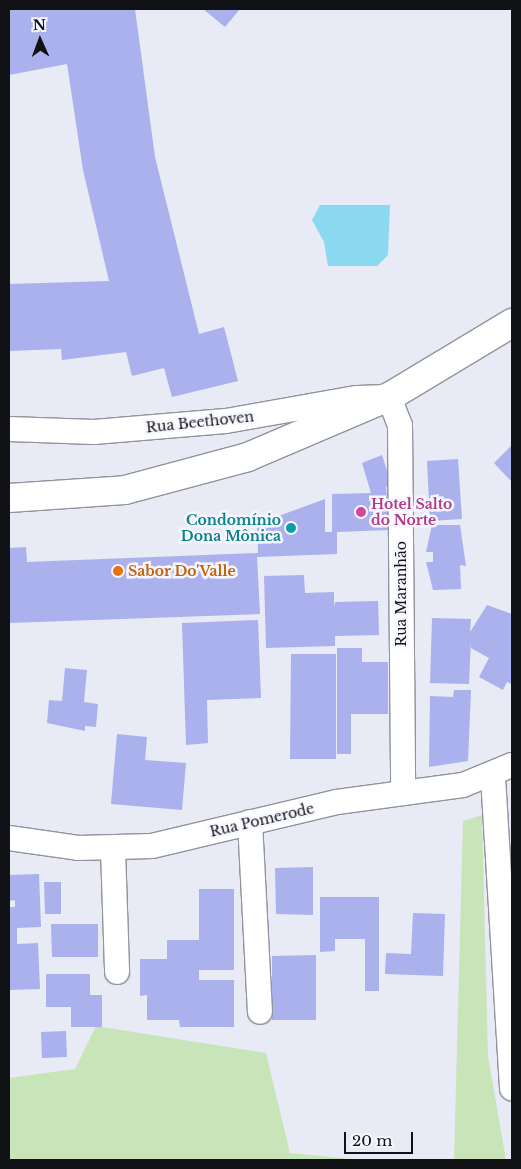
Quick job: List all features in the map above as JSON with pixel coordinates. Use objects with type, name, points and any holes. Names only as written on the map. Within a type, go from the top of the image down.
[{"type":"main road","points":[[9,498],[83,495],[160,482],[248,457],[389,397],[512,323]]},
{"type":"street","name":"Rua Beethoven","points":[[9,429],[94,432],[226,421],[357,398],[389,397]]},
{"type":"street","name":"Rua Maranhão","points":[[389,397],[400,426],[403,792]]},
{"type":"street","name":"Rua Pomerode","points":[[9,838],[114,849],[152,846],[250,822],[502,771]]},
{"type":"street","points":[[502,771],[512,1088]]},
{"type":"street","points":[[250,822],[260,1012]]},
{"type":"street","points":[[114,849],[117,972]]},
{"type":"green space","points":[[482,815],[488,1056],[506,1160],[454,1160],[463,821]]},
{"type":"green space","points":[[96,1026],[266,1053],[290,1153],[361,1160],[9,1160],[9,1078],[75,1069]]},
{"type":"water","points":[[320,205],[390,205],[388,255],[377,266],[328,266],[324,242],[312,220]]},
{"type":"building","points":[[9,9],[135,9],[155,157],[199,334],[224,327],[238,381],[172,397],[164,368],[132,376],[126,352],[62,360],[61,349],[9,351],[9,284],[109,281],[83,170],[67,64],[9,75]]},
{"type":"building","points":[[203,9],[240,9],[225,27]]},
{"type":"building","points":[[512,445],[512,482],[494,463]]},
{"type":"building","points":[[382,455],[391,483],[386,487],[390,530],[337,532],[337,554],[257,557],[260,614],[9,623],[9,548],[26,547],[27,562],[258,553],[257,524],[325,499],[325,532],[332,532],[332,494],[371,493],[362,463]]},
{"type":"building","points":[[458,459],[462,519],[430,521],[427,461]]},
{"type":"building","points":[[432,525],[460,525],[466,566],[460,565],[461,589],[433,590],[426,562],[433,562],[433,552],[426,552]]},
{"type":"building","points":[[304,575],[305,593],[334,592],[334,607],[335,602],[378,601],[379,635],[335,636],[335,646],[266,648],[264,576]]},
{"type":"building","points":[[487,605],[512,614],[512,684],[507,682],[503,690],[479,677],[489,658],[471,648],[471,639],[469,684],[430,683],[432,618],[471,619],[470,632]]},
{"type":"building","points":[[258,620],[261,698],[207,700],[208,743],[186,745],[182,623]]},
{"type":"building","points":[[337,648],[362,648],[362,662],[388,662],[388,714],[351,714],[351,754],[337,754]]},
{"type":"building","points":[[291,654],[336,654],[336,759],[290,759]]},
{"type":"building","points":[[65,668],[87,670],[84,702],[98,704],[96,727],[85,726],[85,731],[47,723],[49,700],[62,701]]},
{"type":"building","points":[[454,690],[471,690],[468,761],[429,767],[430,696],[453,697]]},
{"type":"building","points":[[117,734],[147,737],[145,760],[186,763],[182,810],[111,804]]},
{"type":"building","points":[[313,867],[313,915],[276,914],[275,868]]},
{"type":"building","points":[[39,874],[41,927],[17,928],[17,944],[38,943],[40,989],[9,990],[9,907],[15,907],[15,900],[9,901],[9,875]]},
{"type":"building","points":[[44,882],[61,882],[61,914],[45,914]]},
{"type":"building","points":[[199,889],[234,889],[234,970],[199,970],[199,980],[234,980],[234,1027],[180,1027],[179,1020],[147,1020],[147,995],[140,996],[140,959],[167,959],[167,940],[199,940]]},
{"type":"building","points":[[320,897],[379,897],[379,991],[365,991],[365,939],[335,939],[335,951],[320,952]]},
{"type":"building","points":[[413,913],[445,914],[443,976],[385,974],[386,953],[411,954]]},
{"type":"building","points":[[51,924],[98,924],[98,957],[52,957]]},
{"type":"building","points":[[316,955],[316,1020],[272,1020],[272,956]]},
{"type":"building","points":[[46,974],[90,974],[90,995],[102,995],[102,1027],[71,1027],[71,1007],[46,1007]]},
{"type":"building","points":[[66,1031],[67,1057],[42,1058],[41,1032]]},
{"type":"place","name":"Hotel Salto do Norte","points":[[361,512]]},
{"type":"place","name":"Condomínio Dona Mônica","points":[[291,528]]},
{"type":"place","name":"Sabor Do'Valle","points":[[118,571]]}]
